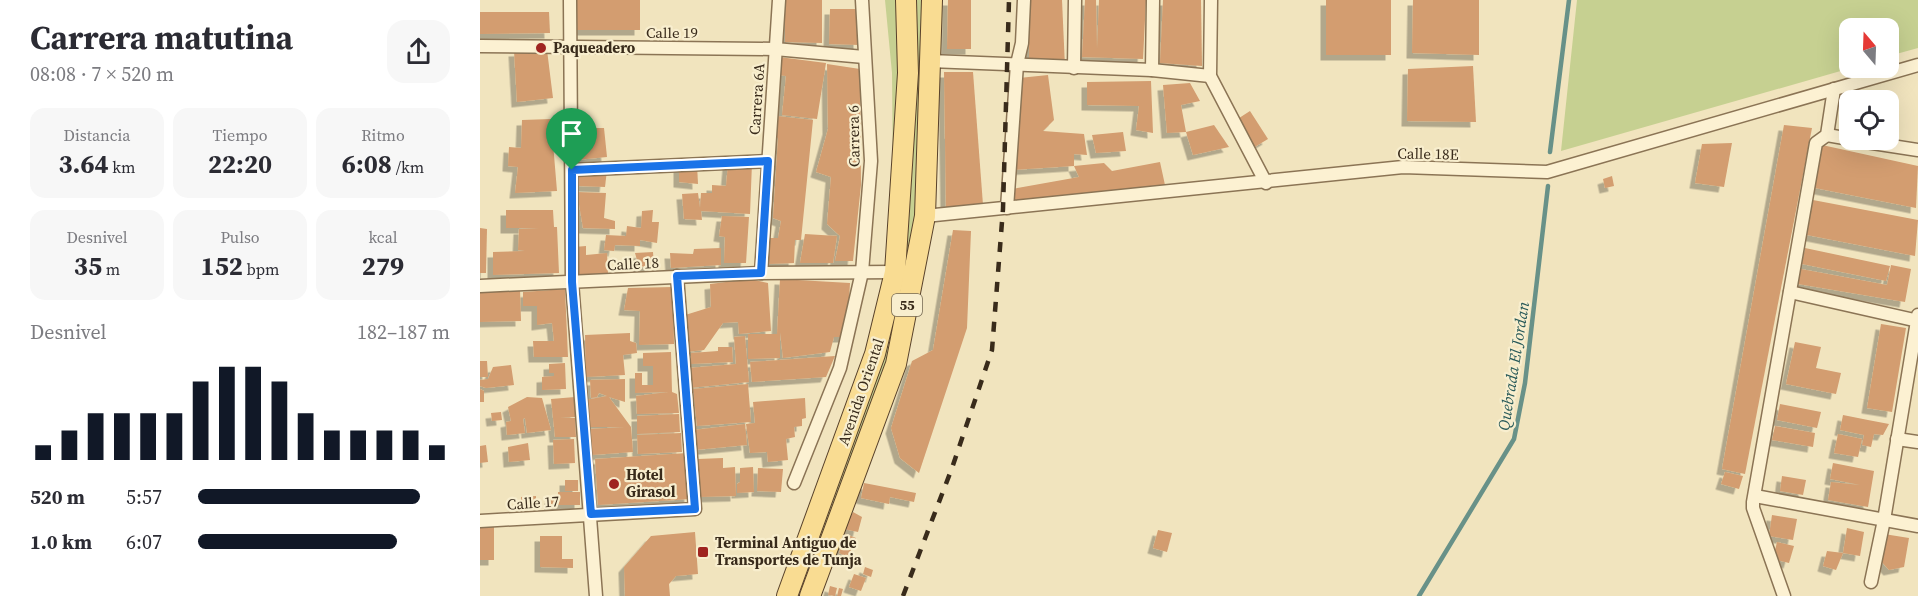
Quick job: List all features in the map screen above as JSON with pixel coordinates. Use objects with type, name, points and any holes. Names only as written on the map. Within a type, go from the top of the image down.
[{"type":"main road","name":"Avenida Oriental","points":[[790,588],[875,354],[895,272],[908,73],[906,0]]},
{"type":"main road","name":"Avenida Oriental","points":[[811,592],[896,364],[925,216],[932,0]]},
{"type":"main road","points":[[790,588],[811,592]]},
{"type":"street","points":[[570,0],[572,282],[596,596]]},
{"type":"street","name":"Carrera 6A","points":[[761,273],[779,0]]},
{"type":"street","name":"Carrera 6","points":[[862,0],[871,161],[862,272]]},
{"type":"street","points":[[1007,208],[1024,0]]},
{"type":"street","points":[[1074,69],[1075,0]]},
{"type":"street","points":[[1152,70],[1153,0]]},
{"type":"street","points":[[1211,0],[1210,76],[1266,183]]},
{"type":"street","name":"Calle 19","points":[[480,46],[776,49],[864,57]]},
{"type":"street","points":[[930,61],[1017,64],[1074,69],[1152,70],[1210,76]]},
{"type":"street","name":"Calle 18E","points":[[925,216],[1266,183],[1403,167],[1547,172],[1918,65]]},
{"type":"street","points":[[1784,596],[1753,508],[1816,143],[1827,135],[1834,89]]},
{"type":"street","points":[[1827,135],[1839,137]]},
{"type":"street","points":[[1899,147],[1918,150]]},
{"type":"street","points":[[572,170],[768,161]]},
{"type":"street","points":[[794,483],[840,368],[862,272]]},
{"type":"street","name":"Calle 18","points":[[480,286],[761,273],[895,272]]},
{"type":"street","name":"Calle 17","points":[[480,522],[695,509],[677,276]]},
{"type":"street","points":[[1790,292],[1918,319],[1884,520],[1871,582]]},
{"type":"street","points":[[1898,439],[1918,442]]},
{"type":"street","points":[[1755,496],[1918,526]]},
{"type":"green space","points":[[885,0],[902,0],[893,192],[892,73]]},
{"type":"green space","points":[[914,0],[924,0],[918,190],[912,248],[887,368],[811,578],[807,566],[825,522],[879,365]]},
{"type":"green space","points":[[1577,0],[1918,0],[1918,48],[1899,53],[1899,18],[1839,18],[1839,71],[1561,151]]},
{"type":"building","points":[[577,0],[640,0],[640,30],[577,30]]},
{"type":"building","points":[[785,0],[822,0],[822,43],[785,42]]},
{"type":"building","points":[[948,0],[971,0],[971,49],[947,49]]},
{"type":"building","points":[[1029,0],[1062,0],[1065,67],[1029,59]]},
{"type":"building","points":[[1085,0],[1096,0],[1097,49],[1099,0],[1146,0],[1143,59],[1082,57]]},
{"type":"building","points":[[1163,0],[1201,0],[1202,66],[1160,63]]},
{"type":"building","points":[[1326,0],[1391,0],[1391,55],[1326,55]]},
{"type":"building","points":[[1413,0],[1479,0],[1479,55],[1412,53]]},
{"type":"building","points":[[830,9],[859,9],[859,45],[829,44]]},
{"type":"building","points":[[480,12],[549,12],[550,33],[480,34]]},
{"type":"building","points":[[547,50],[553,98],[517,102],[514,51]]},
{"type":"building","points":[[779,57],[826,63],[817,119],[782,115],[786,76],[777,75]]},
{"type":"building","points":[[827,64],[860,69],[861,185],[853,261],[835,261],[840,236],[827,224],[831,177],[816,172],[828,129]]},
{"type":"building","points":[[1473,66],[1476,122],[1407,121],[1408,69]]},
{"type":"building","points":[[944,72],[973,72],[983,205],[946,209]]},
{"type":"building","points":[[1048,75],[1054,120],[1043,131],[1084,134],[1087,155],[1074,154],[1074,166],[1012,170],[1019,78]]},
{"type":"building","points":[[1151,81],[1153,133],[1136,130],[1139,106],[1087,105],[1087,82]]},
{"type":"building","points":[[1190,83],[1200,101],[1181,105],[1186,132],[1167,133],[1163,85]]},
{"type":"building","points":[[1250,111],[1268,139],[1253,148],[1236,120]]},
{"type":"building","points":[[777,116],[813,120],[801,240],[795,240],[794,263],[768,264],[770,238],[778,238],[781,221],[773,218],[778,138],[774,137]]},
{"type":"building","points":[[551,119],[557,191],[515,193],[518,167],[508,166],[509,147],[521,148],[522,120]]},
{"type":"building","points":[[1214,125],[1229,147],[1193,155],[1186,132]]},
{"type":"building","points":[[1784,125],[1812,128],[1745,474],[1722,469]]},
{"type":"building","points":[[575,128],[604,128],[607,157],[576,160]]},
{"type":"building","points":[[1123,132],[1126,151],[1096,153],[1092,135]]},
{"type":"building","points":[[1732,143],[1724,187],[1695,183],[1702,144]]},
{"type":"building","points":[[1822,145],[1918,166],[1916,208],[1815,188]]},
{"type":"building","points":[[1160,162],[1165,185],[1011,203],[1012,189],[1079,177],[1074,166],[1104,163],[1112,171]]},
{"type":"building","points":[[752,163],[750,214],[701,211],[702,220],[684,219],[682,194],[698,193],[700,208],[701,193],[712,193],[712,185],[726,186],[728,164]]},
{"type":"building","points":[[697,164],[698,184],[679,182],[679,165]]},
{"type":"building","points":[[607,170],[605,187],[579,186],[578,172]]},
{"type":"building","points":[[1612,176],[1614,186],[1605,188],[1603,179]]},
{"type":"building","points":[[577,192],[606,193],[604,218],[615,221],[615,229],[583,228]]},
{"type":"building","points":[[1813,200],[1918,220],[1915,256],[1807,235]]},
{"type":"building","points":[[506,210],[553,210],[554,227],[557,227],[559,273],[493,275],[493,252],[525,251],[518,250],[519,229],[539,228],[506,228]]},
{"type":"building","points":[[653,210],[652,222],[659,222],[657,243],[640,240],[640,246],[615,245],[614,251],[604,250],[606,235],[626,236],[627,226],[641,228],[642,211]]},
{"type":"building","points":[[722,216],[749,217],[746,263],[724,263],[725,237],[719,236]]},
{"type":"building","points":[[480,228],[487,229],[486,273],[480,273]]},
{"type":"building","points":[[953,230],[971,231],[967,328],[919,473],[900,458],[891,428],[912,361],[933,350]]},
{"type":"building","points":[[805,234],[837,236],[833,263],[800,263]]},
{"type":"building","points":[[586,246],[586,255],[607,253],[608,274],[576,274],[574,247]]},
{"type":"building","points":[[721,248],[721,265],[671,268],[670,253],[693,254],[694,249]]},
{"type":"building","points":[[1805,248],[1890,266],[1886,281],[1802,264]]},
{"type":"building","points":[[653,252],[654,267],[639,267],[635,253]]},
{"type":"building","points":[[1891,265],[1911,269],[1905,302],[1798,284],[1801,269],[1887,285]]},
{"type":"building","points":[[750,279],[768,283],[771,331],[739,334],[738,322],[723,323],[704,350],[685,352],[682,316],[711,307],[710,284]]},
{"type":"building","points":[[780,279],[850,283],[847,337],[834,337],[830,352],[783,358],[780,332],[780,358],[748,359],[748,334],[777,334]]},
{"type":"building","points":[[673,287],[674,344],[639,345],[640,311],[624,310],[628,288]]},
{"type":"building","points":[[520,289],[521,321],[480,322],[480,291]]},
{"type":"building","points":[[565,289],[568,357],[534,357],[533,341],[554,341],[552,323],[537,325],[537,306],[523,306],[523,292]]},
{"type":"building","points":[[1881,324],[1906,328],[1892,412],[1867,408]]},
{"type":"building","points":[[630,333],[630,341],[636,343],[637,353],[623,355],[625,375],[586,377],[585,335]]},
{"type":"building","points":[[745,336],[749,382],[689,388],[688,368],[736,364],[734,337]]},
{"type":"building","points":[[1795,342],[1821,347],[1816,368],[1841,373],[1836,394],[1786,384]]},
{"type":"building","points":[[718,347],[732,347],[733,362],[691,364],[691,353],[718,351]]},
{"type":"building","points":[[671,352],[672,392],[677,394],[679,413],[637,414],[636,396],[668,392],[635,393],[635,373],[642,373],[642,385],[653,385],[653,366],[643,366],[643,353]]},
{"type":"building","points":[[835,356],[826,377],[752,382],[750,362]]},
{"type":"building","points":[[480,361],[487,361],[488,377],[480,377]]},
{"type":"building","points":[[565,363],[566,389],[542,390],[542,377],[554,376],[554,373],[549,373],[549,364]]},
{"type":"building","points":[[511,365],[514,385],[486,388],[480,386],[480,380],[488,379],[493,367]]},
{"type":"building","points":[[625,379],[625,402],[609,397],[631,427],[633,452],[592,455],[590,429],[624,427],[589,427],[585,400],[607,396],[599,393],[597,397],[591,398],[590,380]]},
{"type":"building","points":[[748,384],[751,422],[697,426],[693,389]]},
{"type":"building","points":[[480,389],[484,391],[484,402],[480,402]]},
{"type":"building","points":[[527,397],[542,398],[551,430],[527,433],[525,418],[523,419],[525,433],[507,435],[506,422],[511,421],[508,407]]},
{"type":"building","points":[[575,397],[576,417],[560,418],[575,418],[576,437],[555,437],[551,399]]},
{"type":"building","points":[[805,398],[806,418],[802,419],[802,426],[794,427],[795,437],[786,439],[788,460],[768,462],[767,452],[750,453],[746,424],[755,423],[753,402]]},
{"type":"building","points":[[1780,404],[1821,412],[1817,428],[1777,420]]},
{"type":"building","points":[[501,412],[502,420],[492,421],[491,413]]},
{"type":"building","points":[[679,414],[680,432],[637,434],[637,416]]},
{"type":"building","points":[[1843,415],[1889,424],[1883,435],[1874,434],[1871,447],[1862,445],[1864,435],[1840,430]]},
{"type":"building","points":[[745,424],[747,445],[695,450],[693,430]]},
{"type":"building","points":[[1775,426],[1815,433],[1813,447],[1772,440]]},
{"type":"building","points":[[681,433],[682,452],[638,454],[637,435]]},
{"type":"building","points":[[1838,434],[1862,439],[1858,457],[1834,453]]},
{"type":"building","points":[[574,439],[575,463],[554,464],[553,440]]},
{"type":"building","points":[[528,443],[530,460],[509,462],[508,447]]},
{"type":"building","points":[[486,445],[488,462],[480,463],[480,446]]},
{"type":"building","points":[[687,453],[690,499],[598,505],[595,459]]},
{"type":"building","points":[[723,458],[723,468],[735,467],[736,496],[699,497],[698,459]]},
{"type":"building","points":[[1833,463],[1874,471],[1868,507],[1828,500],[1831,482],[1860,485],[1830,479]]},
{"type":"building","points":[[753,467],[754,492],[737,493],[740,468]]},
{"type":"building","points":[[758,468],[783,469],[781,492],[757,491]]},
{"type":"building","points":[[1725,472],[1743,476],[1739,489],[1721,484]]},
{"type":"building","points":[[1782,476],[1806,480],[1803,495],[1780,491]]},
{"type":"building","points":[[565,480],[578,480],[578,491],[565,491]]},
{"type":"building","points":[[864,483],[916,493],[914,502],[890,497],[889,504],[861,498]]},
{"type":"building","points":[[558,492],[580,492],[580,505],[550,505],[550,498],[558,498]]},
{"type":"building","points":[[536,496],[536,502],[521,502],[521,497]]},
{"type":"building","points":[[853,512],[862,517],[858,532],[844,529]]},
{"type":"building","points":[[1772,515],[1797,519],[1793,540],[1769,536]]},
{"type":"building","points":[[480,527],[494,527],[494,560],[480,560]]},
{"type":"building","points":[[1847,528],[1864,532],[1860,556],[1843,553]]},
{"type":"building","points":[[1158,530],[1172,533],[1167,552],[1153,548]]},
{"type":"building","points":[[695,532],[698,574],[676,576],[669,584],[670,596],[625,596],[624,567],[651,536]]},
{"type":"building","points":[[846,534],[856,538],[848,557],[839,553]]},
{"type":"building","points":[[1884,534],[1909,538],[1904,567],[1889,570],[1880,560]]},
{"type":"building","points":[[540,536],[562,536],[562,559],[573,559],[573,568],[540,567]]},
{"type":"building","points":[[1777,542],[1794,546],[1789,563],[1773,559]]},
{"type":"building","points":[[1827,551],[1843,553],[1836,570],[1823,566]]},
{"type":"building","points":[[865,567],[873,570],[871,577],[863,574]]},
{"type":"building","points":[[854,574],[866,578],[861,591],[849,587]]},
{"type":"building","points":[[830,586],[837,588],[835,596],[828,595]]},
{"type":"building","points":[[839,588],[843,589],[841,596],[837,596]]},
{"type":"waterway","name":"Quebrada El Jordan","points":[[1550,152],[1569,0]]},
{"type":"waterway","name":"Quebrada El Jordan","points":[[1419,596],[1514,439],[1525,383],[1548,186]]},
{"type":"railway","points":[[903,596],[952,468],[992,350],[1003,209],[1009,0]]},
{"type":"place","name":"Paqueadero","points":[[541,48]]},
{"type":"place","name":"Hotel Girasol","points":[[614,484]]},
{"type":"place","name":"Terminal Antiguo de Transportes de Tunja","points":[[703,552]]},
{"type":"route","points":[[768,161],[761,273],[677,276],[695,509],[591,514],[572,282],[572,170],[677,163],[768,161]]}]
